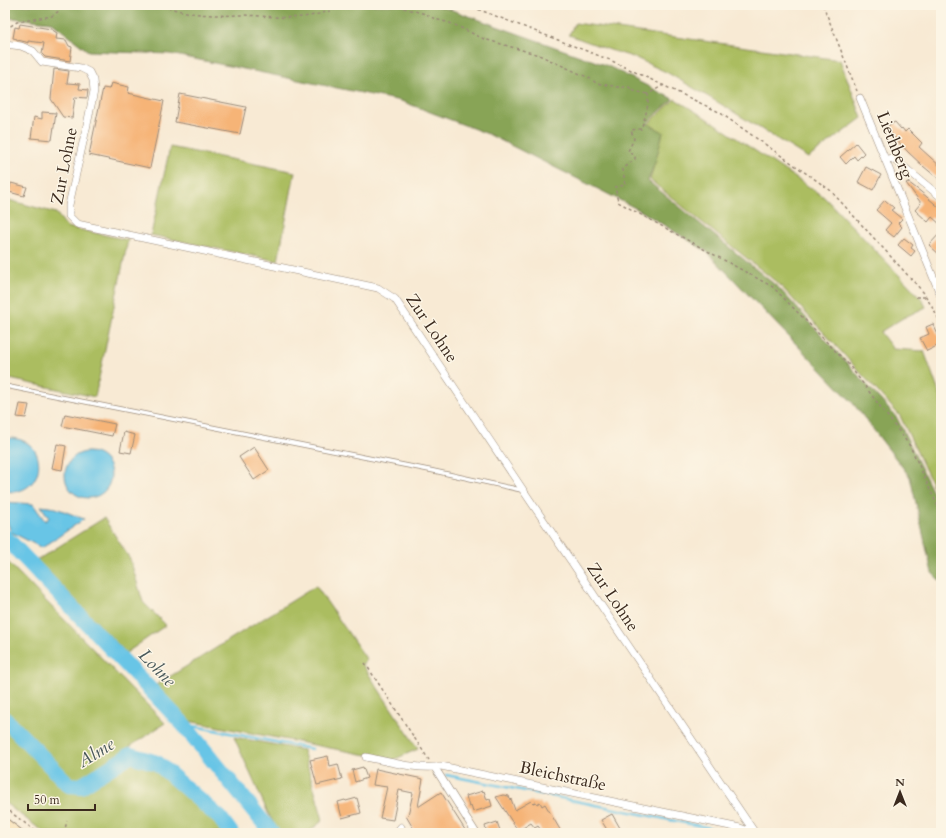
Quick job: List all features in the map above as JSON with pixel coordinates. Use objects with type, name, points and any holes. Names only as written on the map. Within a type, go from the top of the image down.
[{"type":"street","name":"Zur Lohne","points":[[5,44],[21,46],[33,51],[42,62],[81,68],[89,72],[93,80],[94,91],[70,205],[69,216],[77,224],[378,288],[395,299],[754,833]]},
{"type":"street","name":"Liethberg","points":[[860,98],[941,296]]},
{"type":"street","points":[[885,160],[891,158],[899,163],[941,197]]},
{"type":"street","name":"Bleichstraße","points":[[366,757],[416,767],[434,768],[441,766],[740,828],[754,833]]},
{"type":"street","points":[[434,768],[476,833]]},
{"type":"street","points":[[5,824],[17,833]]},
{"type":"lane","points":[[5,386],[434,471],[522,490]]},
{"type":"path","points":[[5,44],[9,27],[17,22],[52,16],[67,5]]},
{"type":"path","points":[[162,5],[194,14],[216,16],[237,15],[280,17],[303,17],[325,13],[348,5]]},
{"type":"path","points":[[392,5],[426,14],[435,19],[453,24],[484,39],[539,55],[591,79],[596,83],[618,87],[629,87],[634,92],[648,94],[664,85]]},
{"type":"path","points":[[467,5],[610,60],[719,112],[830,190],[924,293],[941,323]]},
{"type":"path","name":"Liethberg","points":[[822,5],[860,98]]},
{"type":"path","points":[[648,94],[647,111],[641,129],[631,130],[634,139],[628,151],[635,157],[635,159],[623,169],[624,185],[615,187],[618,202],[773,287],[849,365],[910,446],[941,513]]},
{"type":"path","points":[[916,297],[927,297]]},
{"type":"path","points":[[365,663],[434,768]]},
{"type":"path","points":[[5,808],[38,833]]},
{"type":"path","points":[[64,833],[67,821]]},
{"type":"green space","points":[[5,5],[434,5],[452,10],[608,66],[673,99],[647,123],[663,132],[656,160],[648,181],[779,288],[897,418],[941,509],[941,582],[932,573],[910,477],[852,402],[706,251],[641,211],[488,134],[401,101],[170,54],[88,51],[51,22],[12,18],[5,21]]},
{"type":"green space","points":[[575,23],[840,60],[862,118],[808,158],[668,73],[636,58],[569,35]]},
{"type":"green space","points":[[675,99],[714,123],[824,197],[922,299],[926,307],[903,318],[880,332],[893,349],[924,351],[941,398],[941,503],[900,416],[780,285],[650,180],[663,132],[648,124]]},
{"type":"green space","points":[[170,147],[295,172],[278,261],[151,235]]},
{"type":"green space","points":[[5,199],[56,213],[67,227],[128,240],[95,397],[5,378]]},
{"type":"green space","points":[[104,518],[130,559],[143,602],[166,625],[126,653],[37,560]]},
{"type":"green space","points":[[5,559],[165,723],[80,780],[72,779],[5,709]]},
{"type":"green space","points":[[316,586],[367,660],[362,664],[418,749],[393,760],[183,720],[153,687]]},
{"type":"green space","points":[[5,723],[67,788],[81,791],[131,761],[157,768],[217,823],[223,833],[45,833],[5,803]]},
{"type":"green space","points":[[234,737],[303,750],[323,820],[308,833],[279,833],[268,813]]},
{"type":"water","points":[[12,438],[21,440],[30,445],[36,453],[39,462],[38,472],[34,481],[27,487],[17,491],[5,491],[5,440]]},
{"type":"water","points":[[83,452],[93,452],[101,456],[107,462],[111,470],[111,480],[107,488],[101,494],[93,498],[83,498],[75,494],[69,488],[65,480],[65,470],[69,462],[75,456]]},
{"type":"water","points":[[5,502],[33,504],[45,521],[49,518],[41,506],[56,508],[84,519],[42,548],[11,532],[5,516]]},
{"type":"building","points":[[20,24],[51,29],[57,33],[56,39],[66,40],[69,46],[72,47],[70,61],[45,57],[42,54],[44,43],[28,41],[28,43],[13,38],[15,27],[19,28]]},
{"type":"building","points":[[54,69],[69,71],[67,83],[80,84],[79,89],[88,90],[87,98],[75,97],[72,118],[63,117],[51,99]]},
{"type":"building","points":[[111,83],[129,87],[128,93],[164,101],[150,168],[89,155],[103,88],[109,89]]},
{"type":"building","points":[[180,94],[246,107],[240,134],[175,122]]},
{"type":"building","points":[[42,112],[56,113],[52,140],[31,138],[34,117],[42,119]]},
{"type":"building","points":[[895,122],[905,132],[908,129],[922,143],[919,147],[941,167],[941,181],[908,152],[885,127]]},
{"type":"building","points":[[856,143],[864,153],[857,160],[854,156],[846,164],[840,157]]},
{"type":"building","points":[[866,167],[881,175],[873,190],[858,182]]},
{"type":"building","points":[[908,182],[941,209],[941,225],[932,217],[928,222],[915,210],[921,203],[906,183]]},
{"type":"building","points":[[11,183],[27,187],[24,196],[9,192]]},
{"type":"building","points":[[885,200],[894,208],[891,210],[902,219],[898,223],[902,227],[894,237],[885,230],[891,223],[876,210]]},
{"type":"building","points":[[941,232],[941,256],[929,245]]},
{"type":"building","points":[[904,238],[913,245],[911,248],[915,251],[911,256],[898,245]]},
{"type":"building","points":[[933,324],[941,344],[927,351],[920,338],[929,334],[926,327]]},
{"type":"building","points":[[20,404],[29,405],[26,418],[17,417]]},
{"type":"building","points":[[65,414],[115,424],[112,436],[62,426]]},
{"type":"building","points":[[124,432],[135,435],[131,453],[120,451]]},
{"type":"building","points":[[57,444],[66,446],[62,470],[52,468]]},
{"type":"building","points":[[254,447],[269,470],[254,480],[239,457]]},
{"type":"building","points":[[328,756],[330,766],[338,764],[342,779],[317,785],[310,760]]},
{"type":"building","points":[[363,767],[367,778],[355,782],[352,770]]},
{"type":"building","points":[[376,769],[423,779],[418,807],[441,792],[467,833],[416,833],[406,816],[408,815],[413,793],[399,790],[393,820],[380,818],[387,787],[373,785]]},
{"type":"building","points":[[483,791],[487,800],[490,799],[492,806],[473,812],[471,806],[469,807],[466,796]]},
{"type":"building","points":[[503,795],[509,796],[515,810],[531,801],[533,803],[536,802],[537,804],[540,802],[542,806],[545,804],[562,833],[543,833],[538,826],[535,828],[531,823],[518,831],[496,797]]},
{"type":"building","points":[[357,798],[361,813],[342,818],[338,802]]},
{"type":"building","points":[[612,814],[620,828],[613,833],[609,833],[601,820]]},
{"type":"building","points":[[497,822],[501,833],[487,833],[485,826]]},
{"type":"waterway","name":"Lohne","points":[[5,537],[183,724],[272,833]]},
{"type":"waterway","name":"Alme","points":[[5,719],[69,785],[81,786],[130,755],[157,763],[220,818],[231,833]]},
{"type":"waterway","points":[[183,724],[312,749]]},
{"type":"waterway","points":[[446,775],[735,833]]}]
